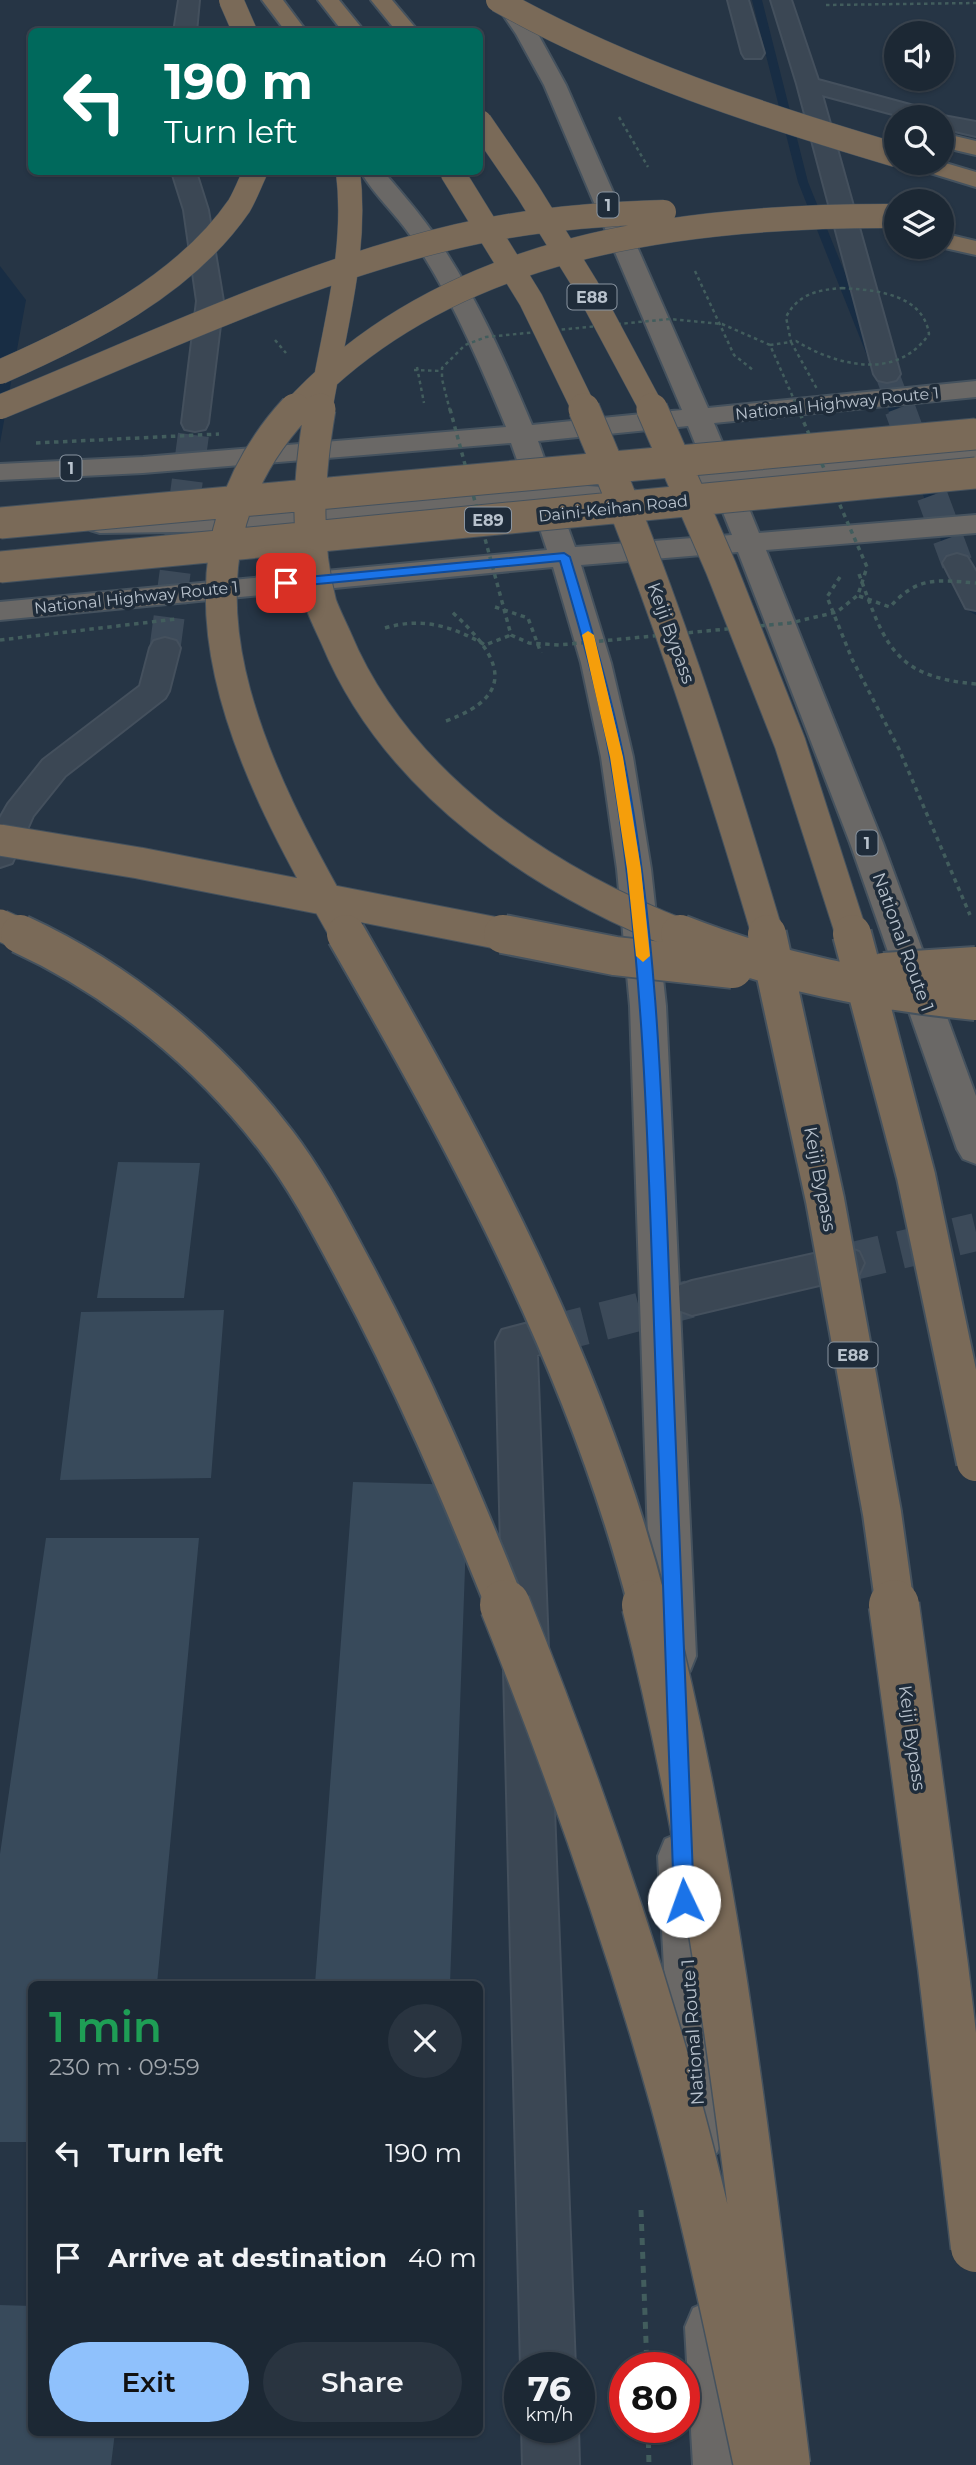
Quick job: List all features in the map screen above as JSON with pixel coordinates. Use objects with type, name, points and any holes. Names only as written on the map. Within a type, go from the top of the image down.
[{"type":"highway","points":[[223,0],[249,28]]},
{"type":"highway","points":[[231,0],[243,28]]},
{"type":"highway","points":[[272,0],[294,28]]},
{"type":"highway","points":[[328,0],[352,28]]},
{"type":"highway","points":[[381,0],[406,28]]},
{"type":"highway","points":[[501,0],[572,41],[636,70],[751,111],[884,151]]},
{"type":"highway","name":"1","points":[[501,0],[527,34],[555,85],[749,541]]},
{"type":"highway","points":[[537,0],[641,45]]},
{"type":"highway","points":[[799,90],[884,122]]},
{"type":"highway","name":"E88","points":[[483,126],[528,192],[586,286],[651,407],[721,568],[790,743],[850,928],[916,1176],[976,1462]]},
{"type":"highway","points":[[954,143],[976,148]]},
{"type":"highway","points":[[954,173],[976,180]]},
{"type":"highway","points":[[0,372],[85,330],[152,290],[192,257],[229,219],[253,175]]},
{"type":"highway","points":[[348,175],[351,233],[337,330],[311,470],[309,526],[317,580],[335,643],[366,699],[411,760],[474,818],[551,870],[632,915],[732,955],[839,983],[976,1000]]},
{"type":"highway","name":"Keiji Bypass","points":[[454,175],[531,300],[585,411],[650,574],[710,745],[767,932],[825,1200],[882,1513],[941,1952],[976,2247]]},
{"type":"highway","points":[[377,178],[421,233],[496,371],[544,495],[564,557]]},
{"type":"highway","points":[[0,407],[322,278],[456,236],[577,216],[698,211],[836,221],[884,228]]},
{"type":"highway","points":[[785,2465],[718,1945],[676,1726],[633,1550],[583,1401],[523,1265],[463,1144],[318,883],[264,778],[239,714],[224,656],[220,609],[228,531],[239,494],[281,426],[308,393],[345,360],[420,307],[522,263],[625,238],[777,219],[884,216]]},
{"type":"highway","points":[[954,232],[976,248]]},
{"type":"highway","name":"National Highway Route 1","points":[[0,472],[143,465],[522,435],[976,389]]},
{"type":"highway","points":[[0,522],[976,434]]},
{"type":"highway","points":[[522,435],[621,466],[689,476],[723,477],[976,453]]},
{"type":"highway","name":"Daini-Keihan Road","points":[[0,567],[976,473]]},
{"type":"highway","points":[[0,522],[254,522],[587,493],[670,506],[709,519],[749,541]]},
{"type":"highway","name":"National Highway Route 1","points":[[0,611],[564,557],[976,524]]},
{"type":"highway","name":"National Route 1","points":[[749,541],[875,864],[976,1149]]},
{"type":"highway","name":"National Route 1","points":[[564,557],[596,663],[617,757],[634,869],[648,1006],[682,1874],[721,2465]]},
{"type":"highway","points":[[0,840],[139,863],[615,957],[729,969],[841,975],[976,965]]},
{"type":"highway","points":[[0,925],[72,960],[141,1006],[204,1060],[269,1131],[321,1210],[383,1324],[438,1443],[501,1593],[584,1812],[661,2053],[722,2292],[759,2465]]},
{"type":"street","points":[[186,28],[189,0]]},
{"type":"street","points":[[752,53],[739,5],[783,5],[799,90],[887,373]]},
{"type":"street","points":[[799,90],[884,108]]},
{"type":"street","points":[[954,124],[976,129]]},
{"type":"street","points":[[185,175],[196,210],[210,301],[195,423]]},
{"type":"street","points":[[967,573],[976,601]]},
{"type":"street","points":[[0,855],[19,812],[54,768],[154,691],[165,648]]},
{"type":"street","points":[[692,1298],[845,1263]]},
{"type":"street","points":[[548,1335],[516,1342],[548,2352]]},
{"type":"street","points":[[550,2443],[551,2465]]},
{"type":"path","points":[[783,5],[976,3]]},
{"type":"path","points":[[770,345],[783,343],[796,341],[810,353],[830,361],[877,366],[917,353],[927,342],[930,330],[926,317],[914,305],[896,296],[850,287],[827,289],[807,295],[793,304],[786,316],[786,330],[792,341],[798,354],[817,390]]},
{"type":"path","points":[[27,443],[232,434]]},
{"type":"path","points":[[858,573],[882,636],[892,652],[909,667],[932,678],[976,684]]},
{"type":"path","points":[[858,596],[890,607],[904,591],[927,583],[953,580],[967,573]]},
{"type":"path","points":[[841,576],[827,597],[852,659],[899,749],[971,918]]},
{"type":"path","points":[[439,723],[461,716],[480,705],[491,690],[496,675],[493,659],[448,608]]},
{"type":"path","points":[[0,640],[186,618]]},
{"type":"path","points":[[379,631],[416,623],[442,625],[465,633],[485,645],[511,635]]},
{"type":"path","points":[[648,2443],[649,2465]]},
{"type":"water","points":[[0,266],[26,300],[0,443]]},
{"type":"building","points":[[118,1162],[200,1163],[184,1298],[97,1298]]},
{"type":"building","points":[[224,1310],[211,1478],[60,1480],[81,1312]]},
{"type":"building","points":[[353,1482],[468,1485],[450,1981],[315,1981]]},
{"type":"building","points":[[46,1538],[199,1538],[157,1981],[28,1981],[28,2142],[0,2142],[0,1854]]},
{"type":"building","points":[[0,2305],[28,2306],[28,2436],[115,2436],[111,2465],[0,2465]]},
{"type":"waterway","points":[[757,0],[803,182],[909,446]]},
{"type":"waterway","points":[[920,472],[976,611]]},
{"type":"tunnel","points":[[887,374],[901,411]]},
{"type":"tunnel","points":[[900,409],[957,563]]},
{"type":"tunnel","points":[[165,648],[195,423]]},
{"type":"tunnel","points":[[845,1263],[976,1232]]},
{"type":"tunnel","points":[[548,1335],[690,1299]]},
{"type":"slow traffic","points":[[588,635],[617,757],[634,869],[643,956]]},
{"type":"route","points":[[286,583],[564,557],[572,583],[596,663],[617,757],[634,869],[648,1006],[684,1901]]}]
